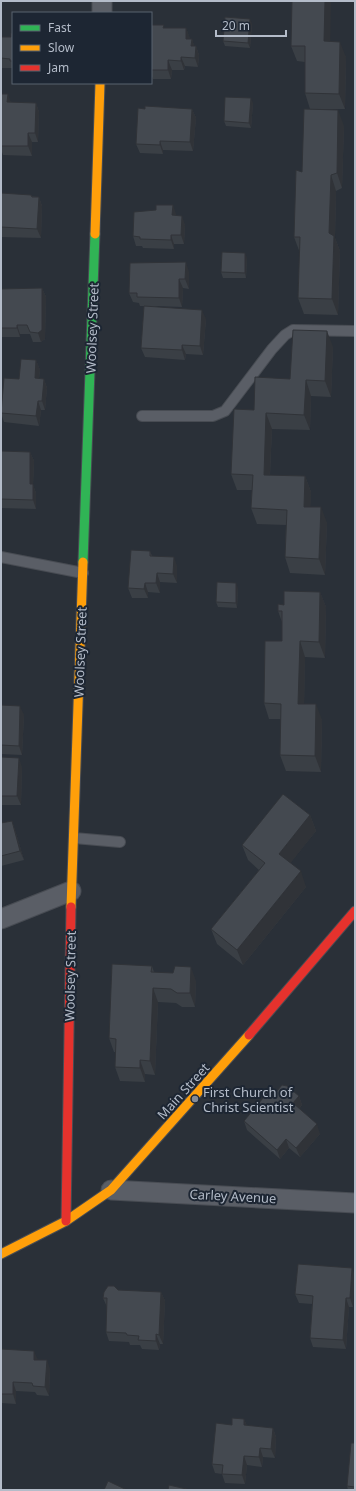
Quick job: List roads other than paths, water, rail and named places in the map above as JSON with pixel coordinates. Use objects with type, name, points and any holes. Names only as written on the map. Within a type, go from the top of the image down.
[{"type":"street","points":[[102,1],[102,12]]},
{"type":"street","name":"Woolsey Street","points":[[66,1221],[71,891],[100,84]]},
{"type":"street","points":[[1,919],[71,891]]},
{"type":"street","name":"Main Street","points":[[1,1254],[66,1221],[111,1190],[235,1052],[355,911]]},
{"type":"street","name":"Carley Avenue","points":[[111,1190],[355,1203]]},
{"type":"lane","points":[[142,416],[213,416],[225,411],[272,349],[285,335],[293,330],[355,331]]},
{"type":"lane","points":[[1,557],[83,573]]},
{"type":"lane","points":[[74,838],[120,842]]},
{"type":"place","name":"First Church of Christ Scientist","points":[[195,1099]]}]
